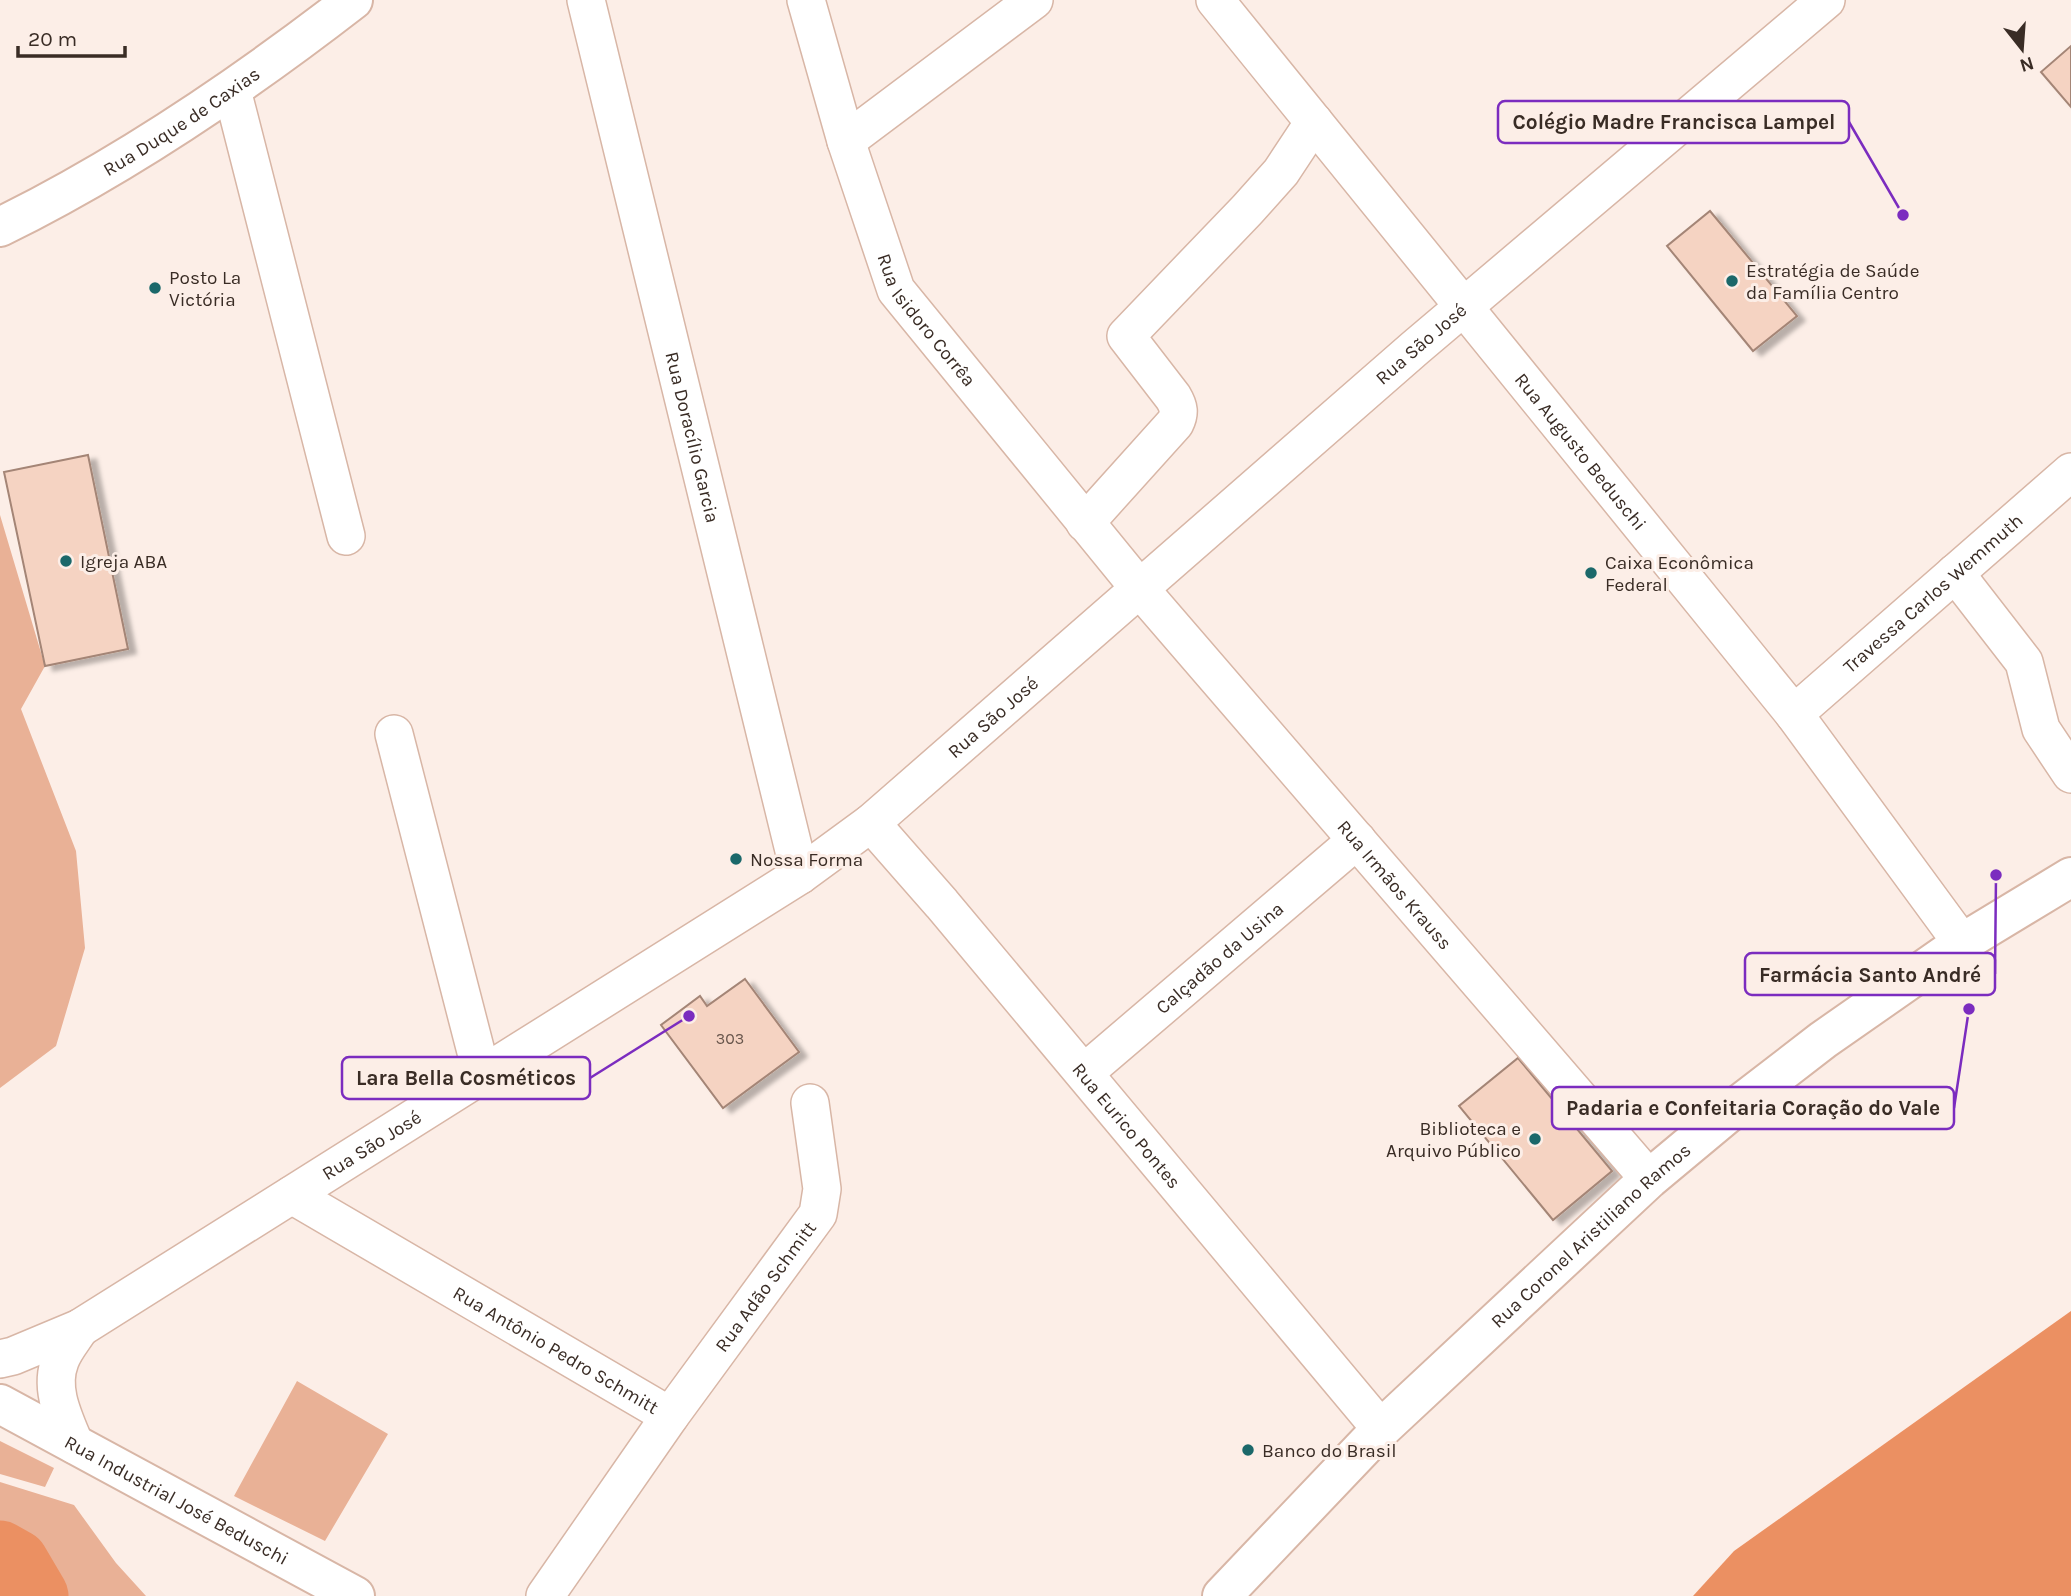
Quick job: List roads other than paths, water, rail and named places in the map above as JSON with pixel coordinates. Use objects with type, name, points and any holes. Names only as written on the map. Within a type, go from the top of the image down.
[{"type":"main road","name":"Rua Duque de Caxias","points":[[0,227],[106,172],[232,90],[353,0]]},
{"type":"main road","name":"Rua Coronel Aristiliano Ramos","points":[[1222,1596],[1381,1429],[1649,1179],[1727,1114],[1823,1040],[1962,943],[2071,877]]},
{"type":"main road","name":"Rua Industrial José Beduschi","points":[[0,1404],[355,1596]]},
{"type":"street","name":"Rua Doracílio Garcia","points":[[586,0],[800,875]]},
{"type":"street","name":"Rua Isidoro Corrêa","points":[[806,0],[846,141],[896,290],[1140,589]]},
{"type":"street","points":[[846,141],[1034,0]]},
{"type":"street","name":"Rua Augusto Beduschi","points":[[1215,0],[1794,714],[1962,943]]},
{"type":"street","name":"Rua São José","points":[[0,1359],[80,1328],[800,875],[871,823],[1464,307],[1826,0]]},
{"type":"street","points":[[232,90],[346,536]]},
{"type":"street","points":[[1085,523],[1175,424],[1178,416],[1178,406],[1173,397],[1126,336],[1247,211],[1281,172],[1314,122]]},
{"type":"street","name":"Travessa Carlos Wemmuth","points":[[1794,714],[2071,472]]},
{"type":"street","points":[[1955,573],[2024,662],[2041,729],[2071,774]]},
{"type":"street","name":"Rua Irmãos Krauss","points":[[1140,589],[1649,1179]]},
{"type":"street","points":[[394,734],[482,1075]]},
{"type":"street","name":"Rua Eurico Pontes","points":[[871,823],[1381,1429]]},
{"type":"street","name":"Calçadão da Usina","points":[[1084,1073],[1357,840]]},
{"type":"street","name":"Rua Adão Schmitt","points":[[670,1416],[818,1214],[822,1189],[810,1103]]},
{"type":"street","name":"Rua Antônio Pedro Schmitt","points":[[292,1195],[670,1416],[545,1596]]},
{"type":"street","name":"Rua São José","points":[[75,1445],[62,1413],[55,1382],[60,1359],[80,1328]]},
{"type":"waterway","points":[[0,1553],[16,1562],[36,1596]]},
{"type":"place","name":"Colégio Madre Francisca Lampel","points":[[1903,215]]},
{"type":"place","name":"Estratégia de Saúde da Família Centro","points":[[1732,281]]},
{"type":"place","name":"Posto La Victória","points":[[155,288]]},
{"type":"place","name":"Igreja ABA","points":[[66,561]]},
{"type":"place","name":"Caixa Econômica Federal","points":[[1591,573]]},
{"type":"place","name":"Nossa Forma","points":[[736,859]]},
{"type":"place","name":"Farmácia Santo André","points":[[1996,875]]},
{"type":"place","name":"Padaria e Confeitaria Coração do Vale","points":[[1969,1009]]},
{"type":"place","name":"Lara Bella Cosméticos","points":[[689,1016]]},
{"type":"place","name":"Biblioteca e Arquivo Público","points":[[1535,1139]]},
{"type":"place","name":"Banco do Brasil","points":[[1248,1450]]}]
